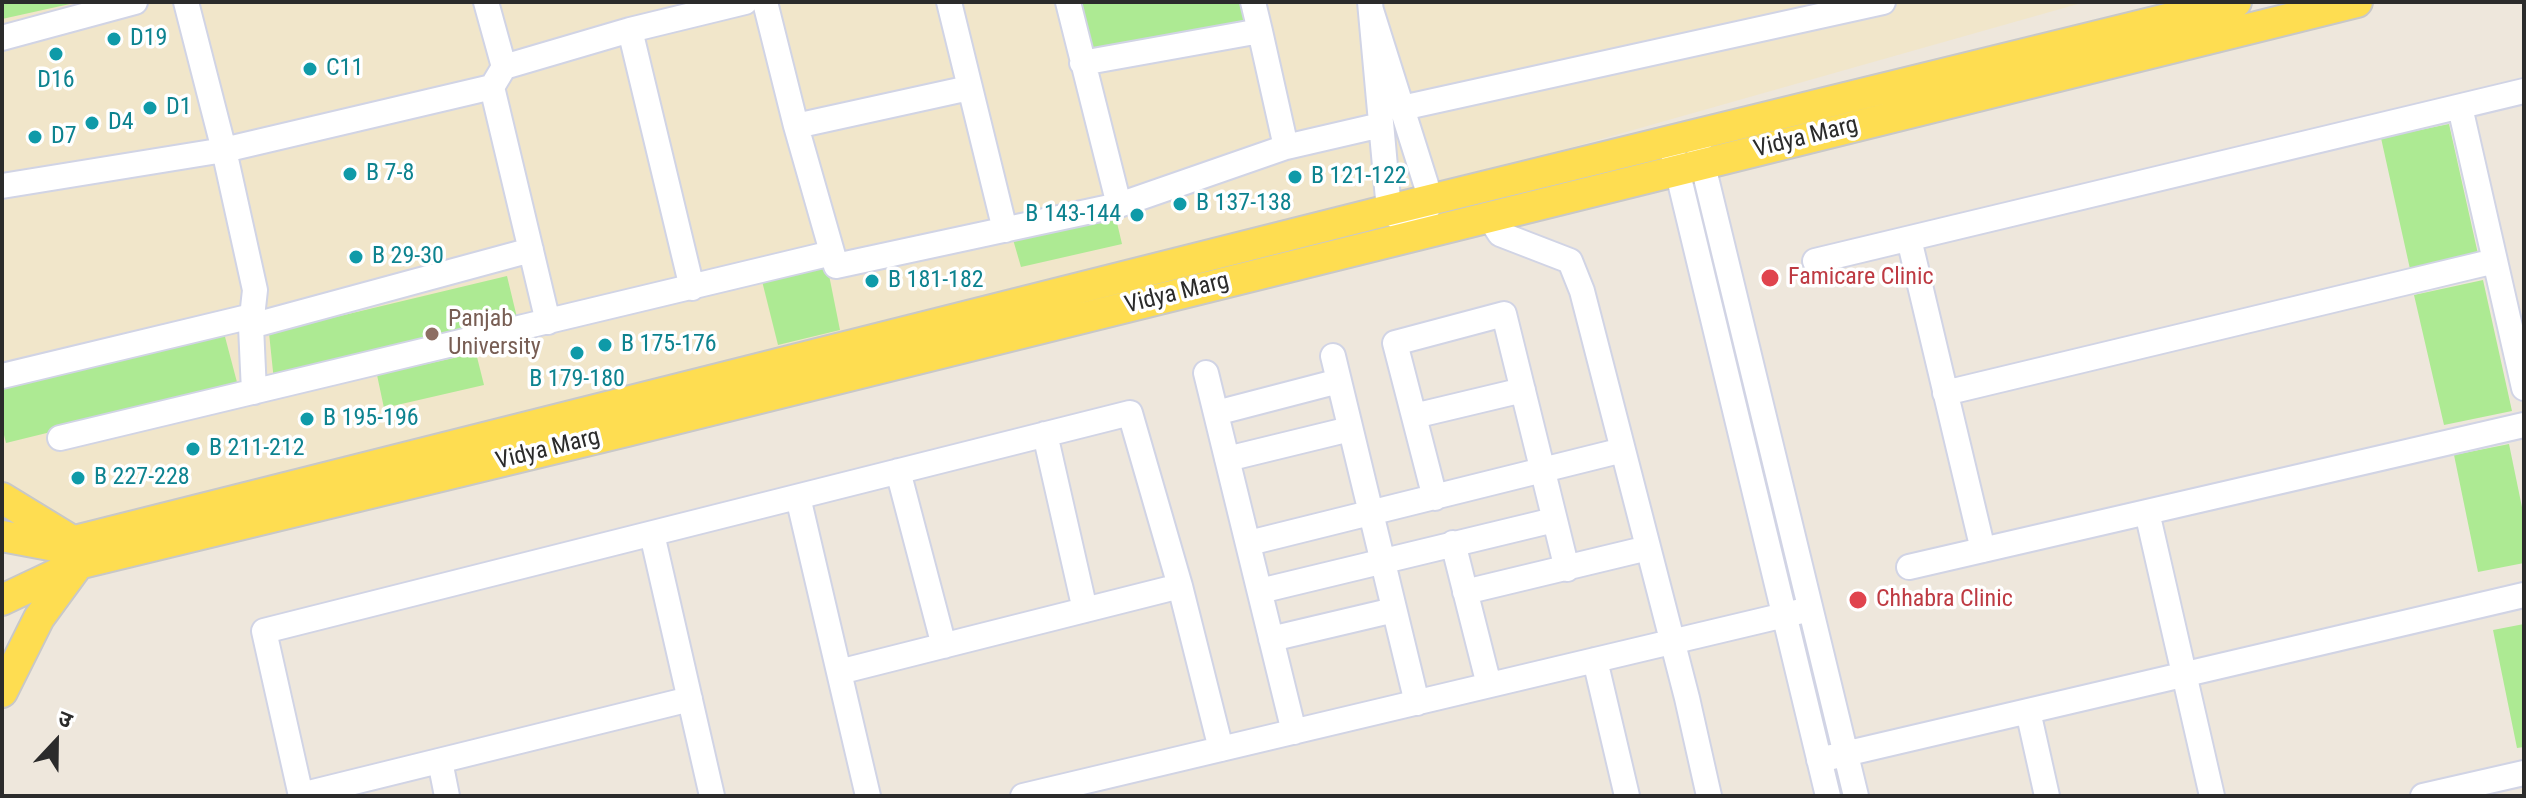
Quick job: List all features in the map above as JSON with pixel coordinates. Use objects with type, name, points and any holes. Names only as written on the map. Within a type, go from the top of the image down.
[{"type":"main road","name":"Vidya Marg","points":[[2,536],[76,553],[627,431],[1489,217],[1686,153],[2236,2]]},
{"type":"main road","name":"Vidya Marg","points":[[2,600],[76,553],[1389,210],[1686,153],[2357,2]]},
{"type":"main road","points":[[2,498],[76,553],[2,692]]},
{"type":"street","points":[[2,38],[135,2]]},
{"type":"street","points":[[186,2],[224,150],[255,290],[252,321],[254,392]]},
{"type":"street","points":[[486,2],[531,250],[548,322]]},
{"type":"street","points":[[2,186],[224,150],[498,77],[630,30],[676,10],[745,2]]},
{"type":"street","points":[[765,2],[836,266],[1119,205],[1286,147],[1381,125]]},
{"type":"street","points":[[949,2],[1005,230]]},
{"type":"street","points":[[1068,2],[1119,205]]},
{"type":"street","points":[[1253,2],[1286,147]]},
{"type":"street","points":[[1402,108],[1883,2]]},
{"type":"street","points":[[1371,6],[1431,200],[1417,234],[1389,210],[1371,6]]},
{"type":"street","points":[[630,30],[692,288]]},
{"type":"street","points":[[1082,63],[1260,31]]},
{"type":"street","points":[[796,126],[969,88]]},
{"type":"street","points":[[1815,261],[2524,91]]},
{"type":"street","points":[[2460,107],[2524,388]]},
{"type":"street","points":[[1686,153],[1810,609],[1856,796]]},
{"type":"street","points":[[1686,153],[1784,615],[1828,796]]},
{"type":"street","points":[[1489,217],[1500,234],[1570,261],[1582,291],[1709,796]]},
{"type":"street","points":[[1909,239],[1983,550]]},
{"type":"street","points":[[2,376],[252,321],[531,250]]},
{"type":"street","points":[[60,438],[832,253]]},
{"type":"street","points":[[1945,393],[2495,261]]},
{"type":"street","points":[[1435,498],[1395,343],[1504,314],[1567,569]]},
{"type":"street","points":[[1333,356],[1417,703]]},
{"type":"street","points":[[1206,373],[1294,732]]},
{"type":"street","points":[[1216,413],[1339,381]]},
{"type":"street","points":[[1414,416],[1523,390]]},
{"type":"street","points":[[690,699],[301,796],[264,631],[1130,413],[1180,586],[1221,749]]},
{"type":"street","points":[[1909,567],[2524,425]]},
{"type":"street","points":[[1227,459],[1350,429]]},
{"type":"street","points":[[1045,434],[1085,610]]},
{"type":"street","points":[[1249,543],[1623,450]]},
{"type":"street","points":[[898,471],[944,646]]},
{"type":"street","points":[[798,497],[868,796]]},
{"type":"street","points":[[2147,512],[2212,796]]},
{"type":"street","points":[[1260,591],[1554,520]]},
{"type":"street","points":[[652,534],[712,796]]},
{"type":"street","points":[[1453,543],[1489,685]]},
{"type":"street","points":[[1465,592],[1648,548]]},
{"type":"street","points":[[839,672],[1180,586]]},
{"type":"street","points":[[1819,760],[2524,595]]},
{"type":"street","points":[[1023,796],[1810,609]]},
{"type":"street","points":[[1271,639],[1394,610]]},
{"type":"street","points":[[1595,660],[1627,796]]},
{"type":"street","points":[[2028,711],[2047,796]]},
{"type":"street","points":[[440,761],[447,796]]},
{"type":"street","points":[[2423,796],[2524,773]]},
{"type":"shaded area","name":"Panjab University","points":[[2,2],[2085,2],[1319,219],[41,539],[2,522]]},
{"type":"green space","points":[[2,2],[79,2],[2,19]]},
{"type":"green space","points":[[1081,2],[1246,2],[1251,22],[1092,52]]},
{"type":"green space","points":[[2449,124],[2478,254],[2410,269],[2381,138]]},
{"type":"green space","points":[[1114,210],[1122,244],[1021,267],[1012,236]]},
{"type":"green space","points":[[827,265],[840,330],[778,345],[762,281]]},
{"type":"green space","points":[[507,276],[519,326],[274,381],[269,333]]},
{"type":"green space","points":[[2483,280],[2512,411],[2444,425],[2414,295]]},
{"type":"green space","points":[[224,333],[238,386],[6,443],[2,427],[2,388]]},
{"type":"green space","points":[[476,353],[484,385],[384,408],[377,375]]},
{"type":"green space","points":[[2509,444],[2524,517],[2524,563],[2478,572],[2454,455]]},
{"type":"green space","points":[[2524,624],[2524,747],[2517,748],[2493,630]]},
{"type":"place","name":"D19","points":[[114,39]]},
{"type":"place","name":"D16","points":[[56,54]]},
{"type":"place","name":"C11","points":[[310,69]]},
{"type":"place","name":"D1","points":[[150,108]]},
{"type":"place","name":"D4","points":[[92,123]]},
{"type":"place","name":"D7","points":[[35,137]]},
{"type":"place","name":"B 7-8","points":[[350,174]]},
{"type":"place","name":"B 121-122","points":[[1295,177]]},
{"type":"place","name":"B 137-138","points":[[1180,204]]},
{"type":"place","name":"B 143-144","points":[[1137,215]]},
{"type":"place","name":"B 29-30","points":[[356,257]]},
{"type":"place","name":"Famicare Clinic","points":[[1770,278]]},
{"type":"place","name":"B 181-182","points":[[872,281]]},
{"type":"place","name":"Panjab University","points":[[432,334]]},
{"type":"place","name":"B 175-176","points":[[605,345]]},
{"type":"place","name":"B 179-180","points":[[577,353]]},
{"type":"place","name":"B 195-196","points":[[307,419]]},
{"type":"place","name":"B 211-212","points":[[193,449]]},
{"type":"place","name":"B 227-228","points":[[78,478]]},
{"type":"place","name":"Chhabra Clinic","points":[[1858,600]]}]
